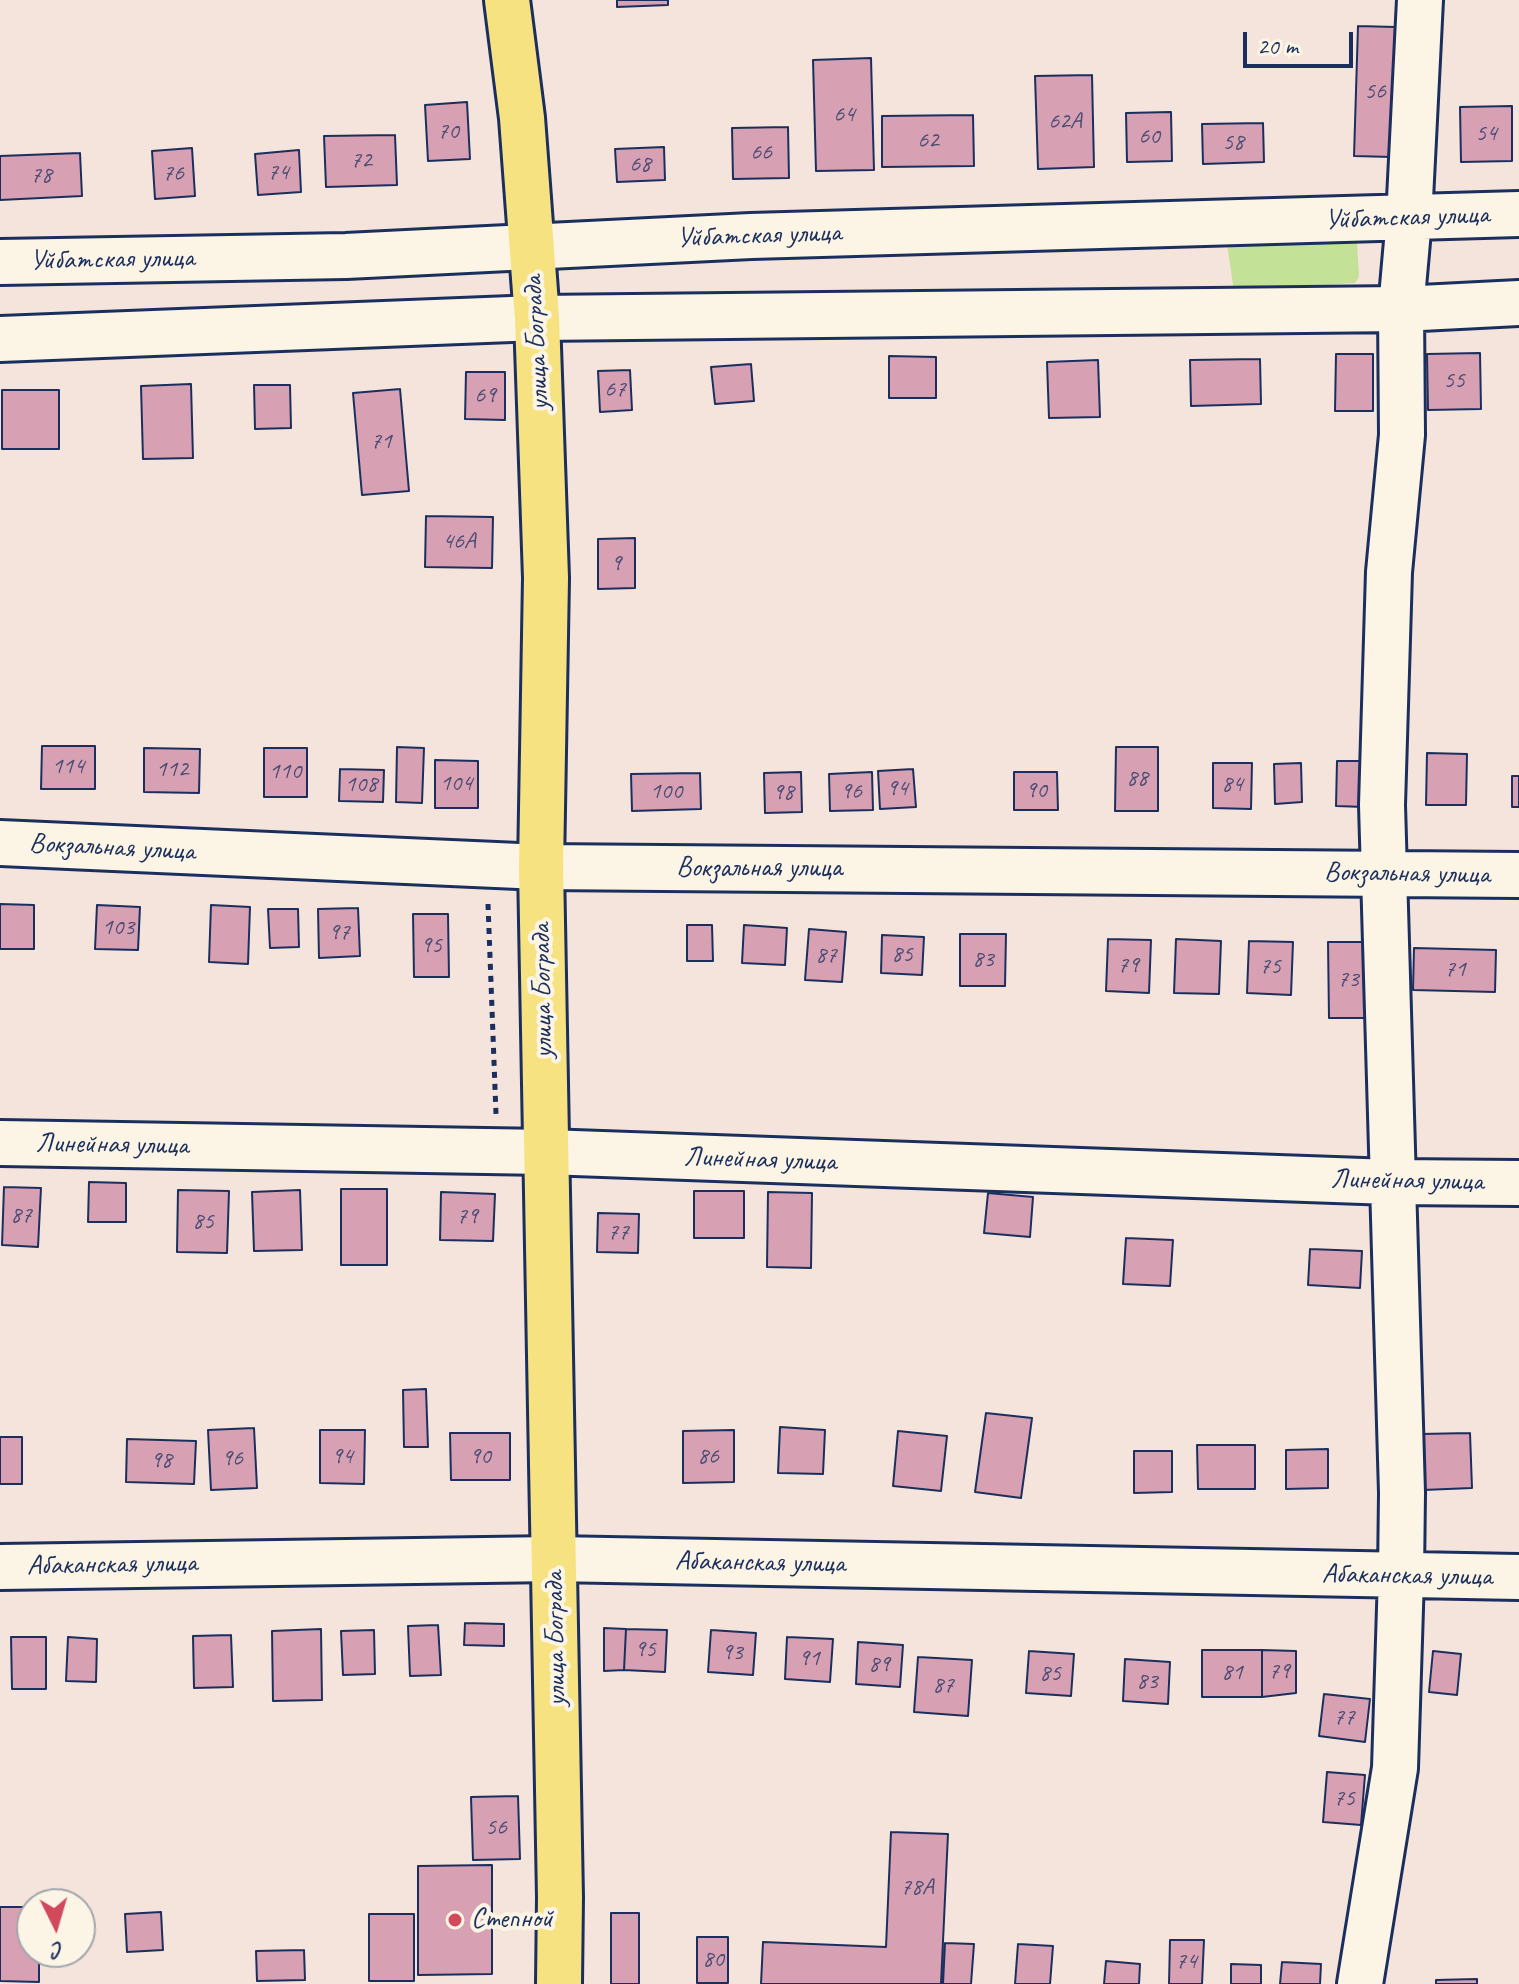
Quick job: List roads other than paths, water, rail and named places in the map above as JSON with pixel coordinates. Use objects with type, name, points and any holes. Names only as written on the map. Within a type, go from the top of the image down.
[{"type":"main road","name":"улица Бограда","points":[[507,0],[522,118],[537,318],[546,578],[541,867],[559,1984]]},
{"type":"street","points":[[1360,1984],[1395,1768],[1401,1576],[1402,1493],[1382,805],[1389,572],[1402,435],[1401,309],[1409,219],[1420,0]]},
{"type":"street","name":"Уйбатская улица","points":[[0,262],[346,256],[751,236],[1519,214]]},
{"type":"street","points":[[0,339],[537,318],[1401,309],[1519,303]]},
{"type":"street","name":"Вокзальная улица","points":[[0,843],[541,867],[1519,875]]},
{"type":"street","name":"Линейная улица","points":[[0,1143],[546,1152],[1391,1182],[1519,1183]]},
{"type":"street","name":"Абаканская улица","points":[[0,1567],[554,1559],[1519,1577]]},
{"type":"place","name":"Степной","points":[[455,1920]]}]
